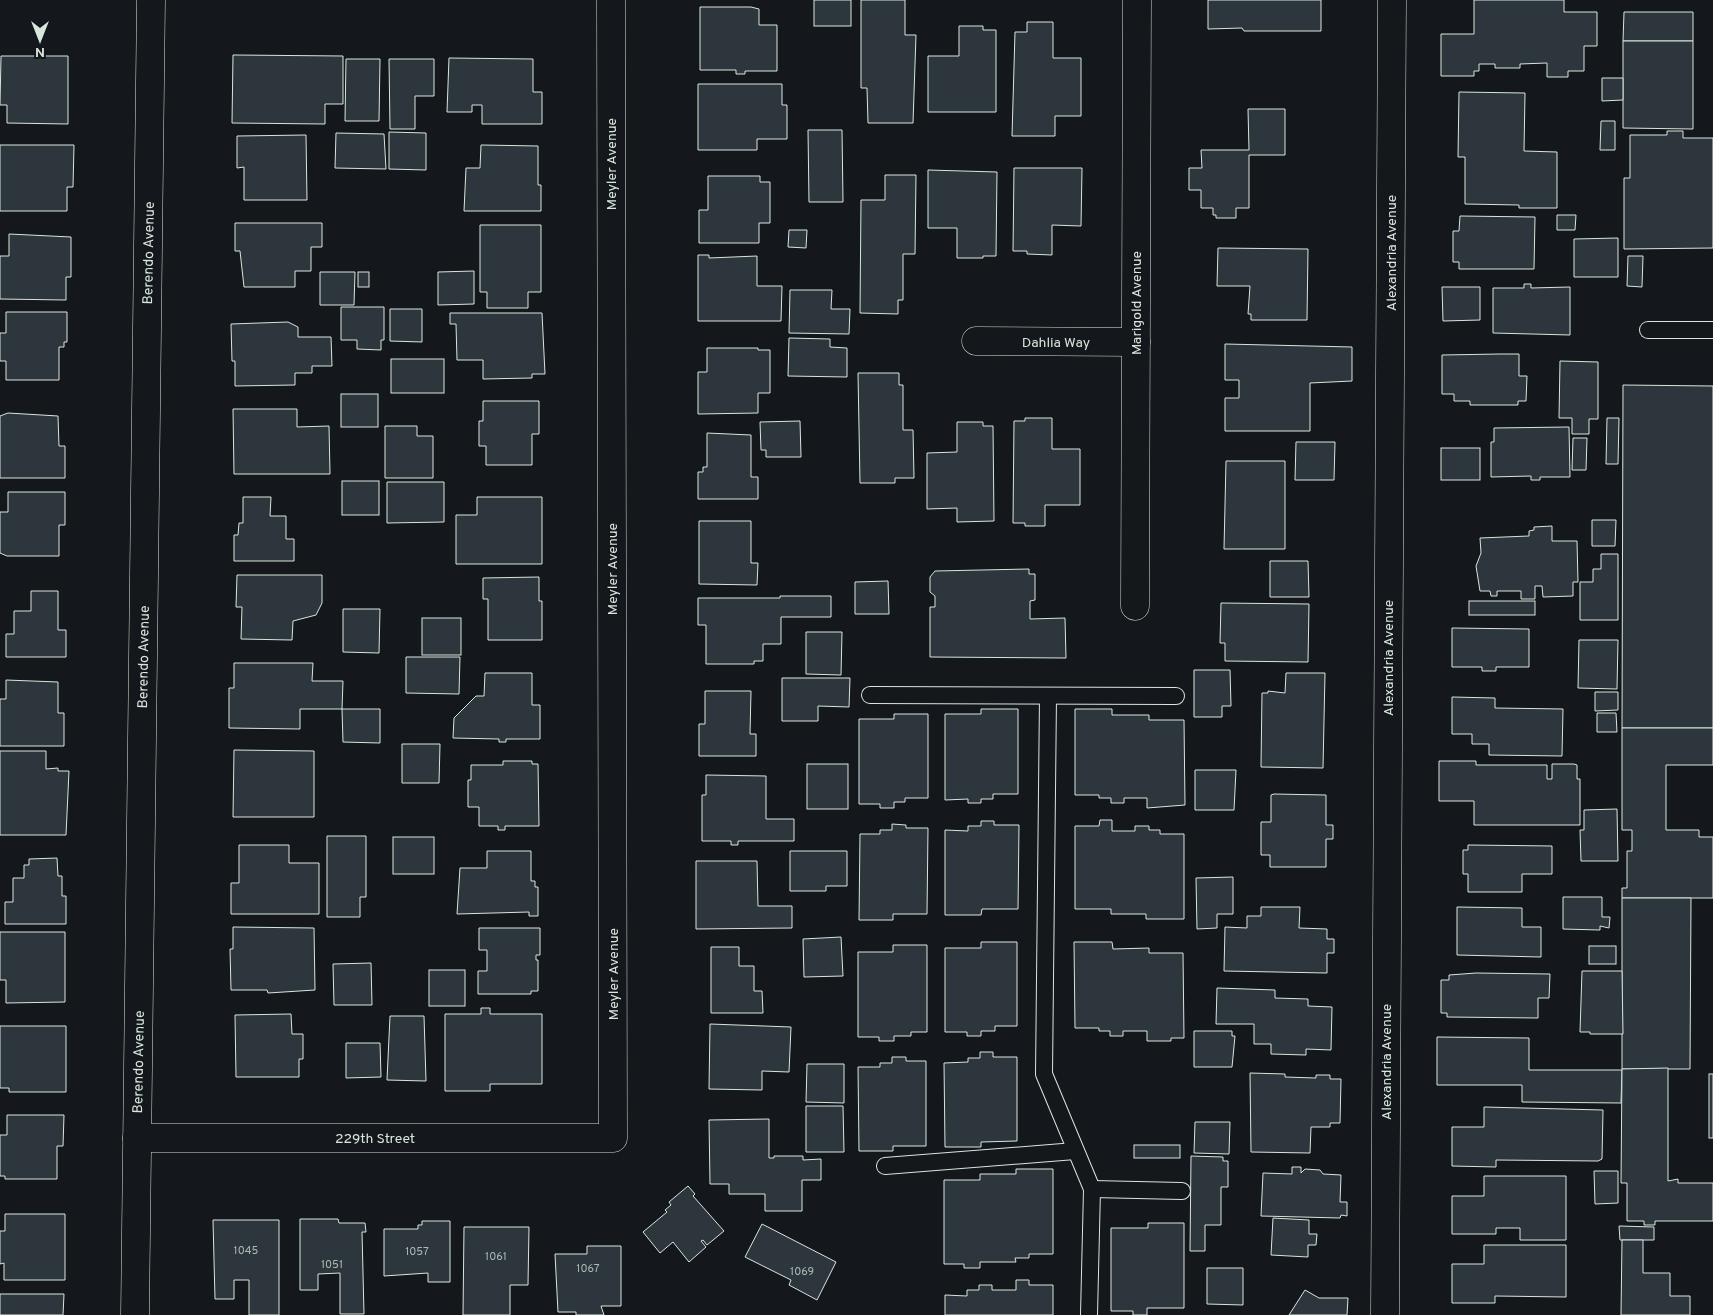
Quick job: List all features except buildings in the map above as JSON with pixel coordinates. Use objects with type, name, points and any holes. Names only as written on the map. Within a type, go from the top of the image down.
[{"type":"street","name":"Berendo Avenue","points":[[135,1315],[151,0]]},
{"type":"street","name":"Meyler Avenue","points":[[611,0],[613,1138]]},
{"type":"street","name":"Marigold Avenue","points":[[1135,606],[1137,0]]},
{"type":"street","name":"Alexandria Avenue","points":[[1384,1315],[1392,0]]},
{"type":"street","name":"Dahlia Way","points":[[976,341],[1136,342]]},
{"type":"street","name":"229th Street","points":[[137,1138],[613,1138]]},
{"type":"lane","points":[[1648,330],[1713,330]]},
{"type":"lane","points":[[870,694],[1176,696]]},
{"type":"lane","points":[[1048,696],[1044,1074],[1092,1189],[1089,1315]]},
{"type":"lane","points":[[885,1166],[1076,1151]]},
{"type":"lane","points":[[1092,1189],[1182,1191]]}]
